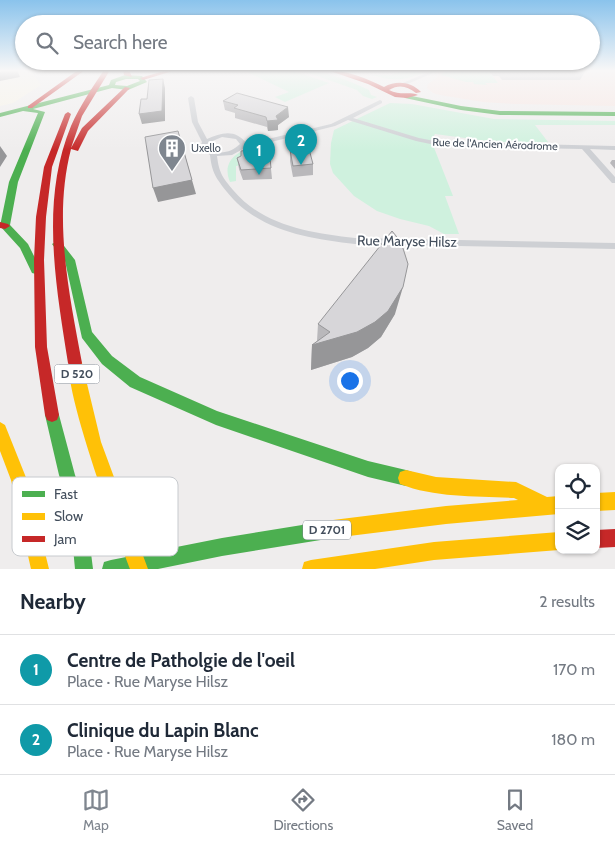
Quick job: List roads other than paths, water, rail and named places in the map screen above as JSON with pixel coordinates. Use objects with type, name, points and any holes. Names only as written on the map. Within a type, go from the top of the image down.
[{"type":"main road","points":[[0,115],[60,97]]},
{"type":"main road","name":"D 520","points":[[68,477],[56,436],[45,376],[38,319],[37,272],[47,175],[53,152],[69,110],[80,97]]},
{"type":"main road","name":"D 520","points":[[87,97],[71,136],[61,180],[57,244],[61,291],[79,389],[106,477]]},
{"type":"main road","points":[[61,180],[72,167],[80,136],[102,111],[118,97]]},
{"type":"main road","points":[[419,97],[462,108],[500,113],[615,114]]},
{"type":"main road","points":[[427,97],[484,106],[615,110]]},
{"type":"main road","points":[[37,272],[27,248],[17,236],[2,226],[10,194],[42,112],[53,98]]},
{"type":"main road","points":[[26,108],[42,112]]},
{"type":"main road","points":[[57,244],[70,260],[86,334],[106,360],[135,382],[165,397],[216,418],[368,469],[436,485],[516,490],[546,506]]},
{"type":"main road","points":[[0,430],[7,443],[17,477]]},
{"type":"main road","points":[[600,502],[615,501]]},
{"type":"main road","name":"D 2701","points":[[178,554],[313,532],[464,513],[555,505]]},
{"type":"main road","points":[[600,539],[615,538]]},
{"type":"main road","points":[[311,569],[348,562],[484,545],[555,541]]},
{"type":"main road","points":[[37,556],[40,569]]},
{"type":"main road","points":[[83,556],[84,569]]},
{"type":"main road","name":"D 520","points":[[134,556],[139,569]]},
{"type":"main road","name":"D 2701","points":[[111,569],[169,556]]},
{"type":"street","points":[[191,98],[195,122],[205,142],[220,135]]},
{"type":"street","points":[[220,178],[225,160],[242,147],[328,126],[380,102]]},
{"type":"street","name":"Rue de l'Ancien Aérodrome","points":[[348,118],[418,140],[440,144],[615,148]]},
{"type":"street","points":[[196,120],[209,130],[220,135],[253,138],[288,136]]},
{"type":"street","points":[[238,137],[243,141],[242,147]]},
{"type":"street","name":"Rue Maryse Hilsz","points":[[205,142],[205,150],[212,154],[218,176],[226,190],[249,211],[280,226],[311,236],[355,240],[615,246]]},
{"type":"street","points":[[584,147],[615,181]]},
{"type":"street","points":[[212,154],[235,152]]},
{"type":"place","name":"Clinique du Lapin Blanc","points":[[301,165]]},
{"type":"place","name":"Uxello","points":[[172,172]]},
{"type":"place","name":"Centre de Patholgie de l'oeil","points":[[259,175]]}]
